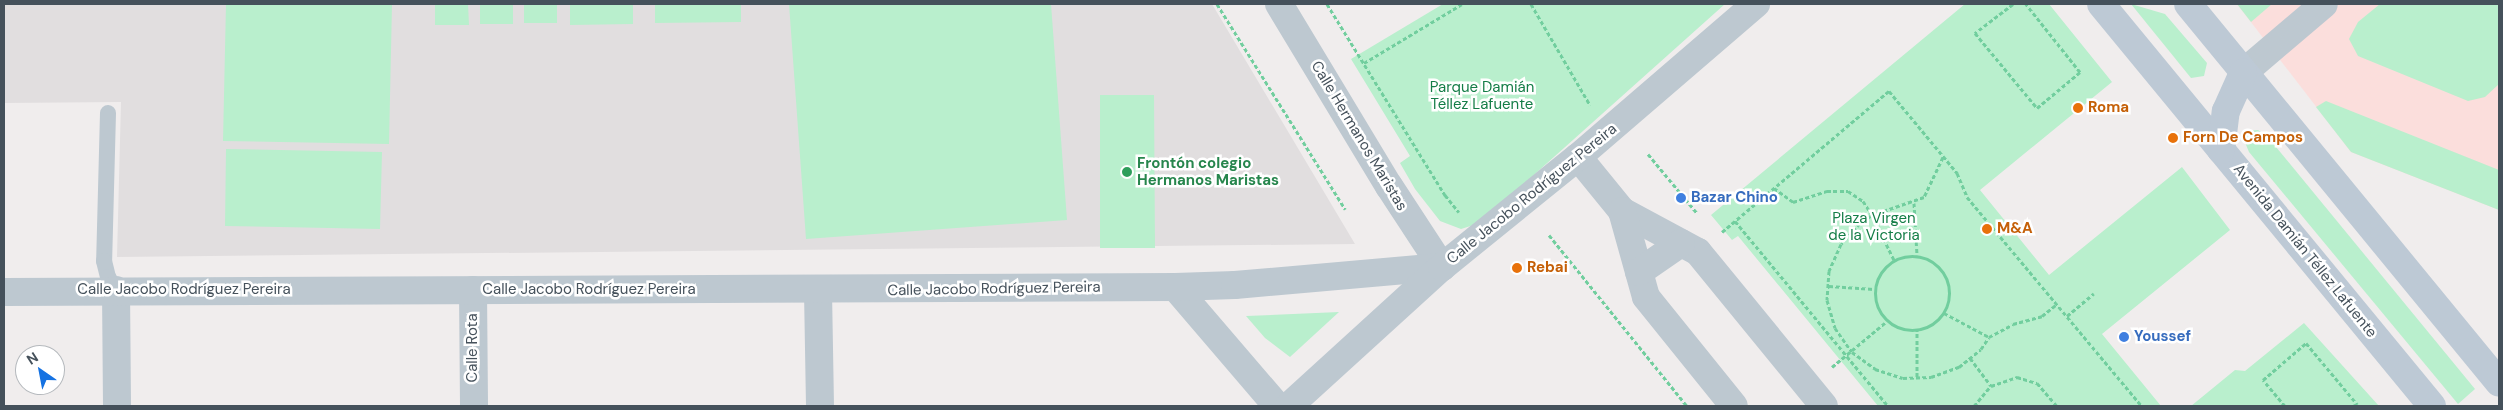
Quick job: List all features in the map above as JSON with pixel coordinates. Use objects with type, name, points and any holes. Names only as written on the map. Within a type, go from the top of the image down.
[{"type":"street","name":"Calle Hermanos Maristas","points":[[1279,4],[1389,186],[1442,267]]},
{"type":"street","name":"Calle Jacobo Rodríguez Pereira","points":[[4,292],[116,290],[818,291],[1175,287],[1236,285],[1442,267],[1578,157],[1756,4]]},
{"type":"street","name":"Avenida Damián Téllez Lafuente","points":[[2101,4],[2432,406]]},
{"type":"street","points":[[2188,4],[2499,383]]},
{"type":"street","points":[[2221,150],[2226,111],[2243,73],[2324,4]]},
{"type":"street","points":[[1578,157],[1622,211],[1646,297],[1734,406]]},
{"type":"street","points":[[1622,211],[1699,244],[1816,397]]},
{"type":"street","points":[[1639,272],[1699,244]]},
{"type":"street","points":[[1289,406],[1442,267]]},
{"type":"street","points":[[1175,287],[1277,406]]},
{"type":"street","points":[[116,290],[117,406]]},
{"type":"street","name":"Calle Rota","points":[[473,290],[474,406]]},
{"type":"street","points":[[818,291],[820,406]]},
{"type":"lane","points":[[108,113],[104,261],[116,290]]},
{"type":"path","points":[[1217,4],[1346,209]]},
{"type":"path","points":[[1327,4],[1445,195],[1464,216]]},
{"type":"path","points":[[1364,63],[1462,4]]},
{"type":"path","points":[[1532,4],[1591,105]]},
{"type":"path","points":[[2013,4],[1975,33],[2037,108],[2080,72],[2026,4]]},
{"type":"path","points":[[1648,154],[1699,244],[1735,221],[1889,91],[1957,173],[1967,197],[2142,406]]},
{"type":"path","points":[[1943,157],[1924,197],[1914,203],[1885,209],[1872,215],[1860,223],[1841,244],[1829,271],[1828,300],[1835,328],[1852,352],[1875,369],[1903,378],[1940,374],[1959,367],[1989,337],[2013,324],[2042,316],[2057,304]]},
{"type":"path","points":[[1774,188],[1793,202],[1827,191],[1848,191],[1863,201],[1894,260]]},
{"type":"path","points":[[1914,203],[1917,255]]},
{"type":"path","points":[[1735,221],[1888,406]]},
{"type":"path","points":[[1549,236],[1687,406]]},
{"type":"path","points":[[1917,255],[1929,259],[1945,276],[1949,301],[1944,313],[1935,322],[1917,329],[1898,328],[1887,321],[1880,312],[1874,289],[1878,277],[1894,260],[1917,255]]},
{"type":"path","points":[[1829,286],[1874,289]]},
{"type":"path","points":[[2067,316],[2094,293]]},
{"type":"path","points":[[1944,313],[1989,337]]},
{"type":"path","points":[[1816,397],[1846,356],[1887,321]]},
{"type":"path","points":[[1917,329],[1917,377]]},
{"type":"path","points":[[2285,406],[2263,380],[2306,343],[2356,404],[2353,406]]},
{"type":"path","points":[[1970,358],[1991,386]]},
{"type":"path","points":[[1974,406],[1991,386],[2008,378],[2026,378],[2046,391],[2057,406]]},
{"type":"shaded area","points":[[4,4],[1212,4],[1355,244],[117,257],[121,102],[4,103]]},
{"type":"shaded area","points":[[2237,4],[2499,4],[2499,210],[2351,152]]},
{"type":"green space","points":[[226,4],[392,4],[389,144],[223,141]]},
{"type":"green space","points":[[435,4],[468,4],[469,25],[435,25]]},
{"type":"green space","points":[[480,4],[513,4],[513,24],[480,24]]},
{"type":"green space","points":[[524,4],[557,4],[557,23],[524,23]]},
{"type":"green space","points":[[570,4],[633,4],[633,24],[570,25]]},
{"type":"green space","points":[[655,4],[741,4],[741,22],[655,23]]},
{"type":"green space","points":[[789,4],[1051,4],[1067,220],[806,239]]},
{"type":"green space","name":"Parque Damián Téllez Lafuente","points":[[1443,4],[1725,4],[1480,223],[1461,229],[1440,221],[1415,189],[1400,163],[1410,156],[1351,59]]},
{"type":"green space","name":"Plaza Virgen de la Victoria","points":[[1965,4],[2049,4],[2112,82],[1980,190],[2049,275],[2182,167],[2230,230],[2102,334],[2161,406],[1878,406],[1738,236],[1732,240],[1711,215]]},
{"type":"green space","points":[[2131,4],[2165,14],[2207,63],[2204,76],[2191,78]]},
{"type":"green space","points":[[2237,4],[2272,4],[2251,22]]},
{"type":"green space","points":[[2380,4],[2499,4],[2499,84],[2485,97],[2468,101],[2358,56],[2349,39],[2358,22]]},
{"type":"green space","name":"Frontón colegio Hermanos Maristas","points":[[1100,95],[1154,95],[1155,248],[1100,248]]},
{"type":"green space","points":[[2326,101],[2499,170],[2499,210],[2351,152],[2316,107]]},
{"type":"green space","points":[[2258,130],[2267,136],[2475,389],[2458,404],[2249,152],[2244,140],[2247,131]]},
{"type":"green space","points":[[226,149],[382,152],[380,229],[225,226]]},
{"type":"green space","points":[[1339,312],[1290,357],[1265,338],[1246,316]]},
{"type":"green space","points":[[2304,323],[2379,406],[2191,406],[2235,370],[2245,371]]},
{"type":"place","name":"Roma","points":[[2078,108]]},
{"type":"place","name":"Forn De Campos","points":[[2173,138]]},
{"type":"place","name":"Frontón colegio Hermanos Maristas","points":[[1127,172]]},
{"type":"place","name":"Bazar Chino","points":[[1681,198]]},
{"type":"place","name":"M&A","points":[[1987,229]]},
{"type":"place","name":"Rebai","points":[[1517,268]]},
{"type":"place","name":"Youssef","points":[[2124,337]]}]
